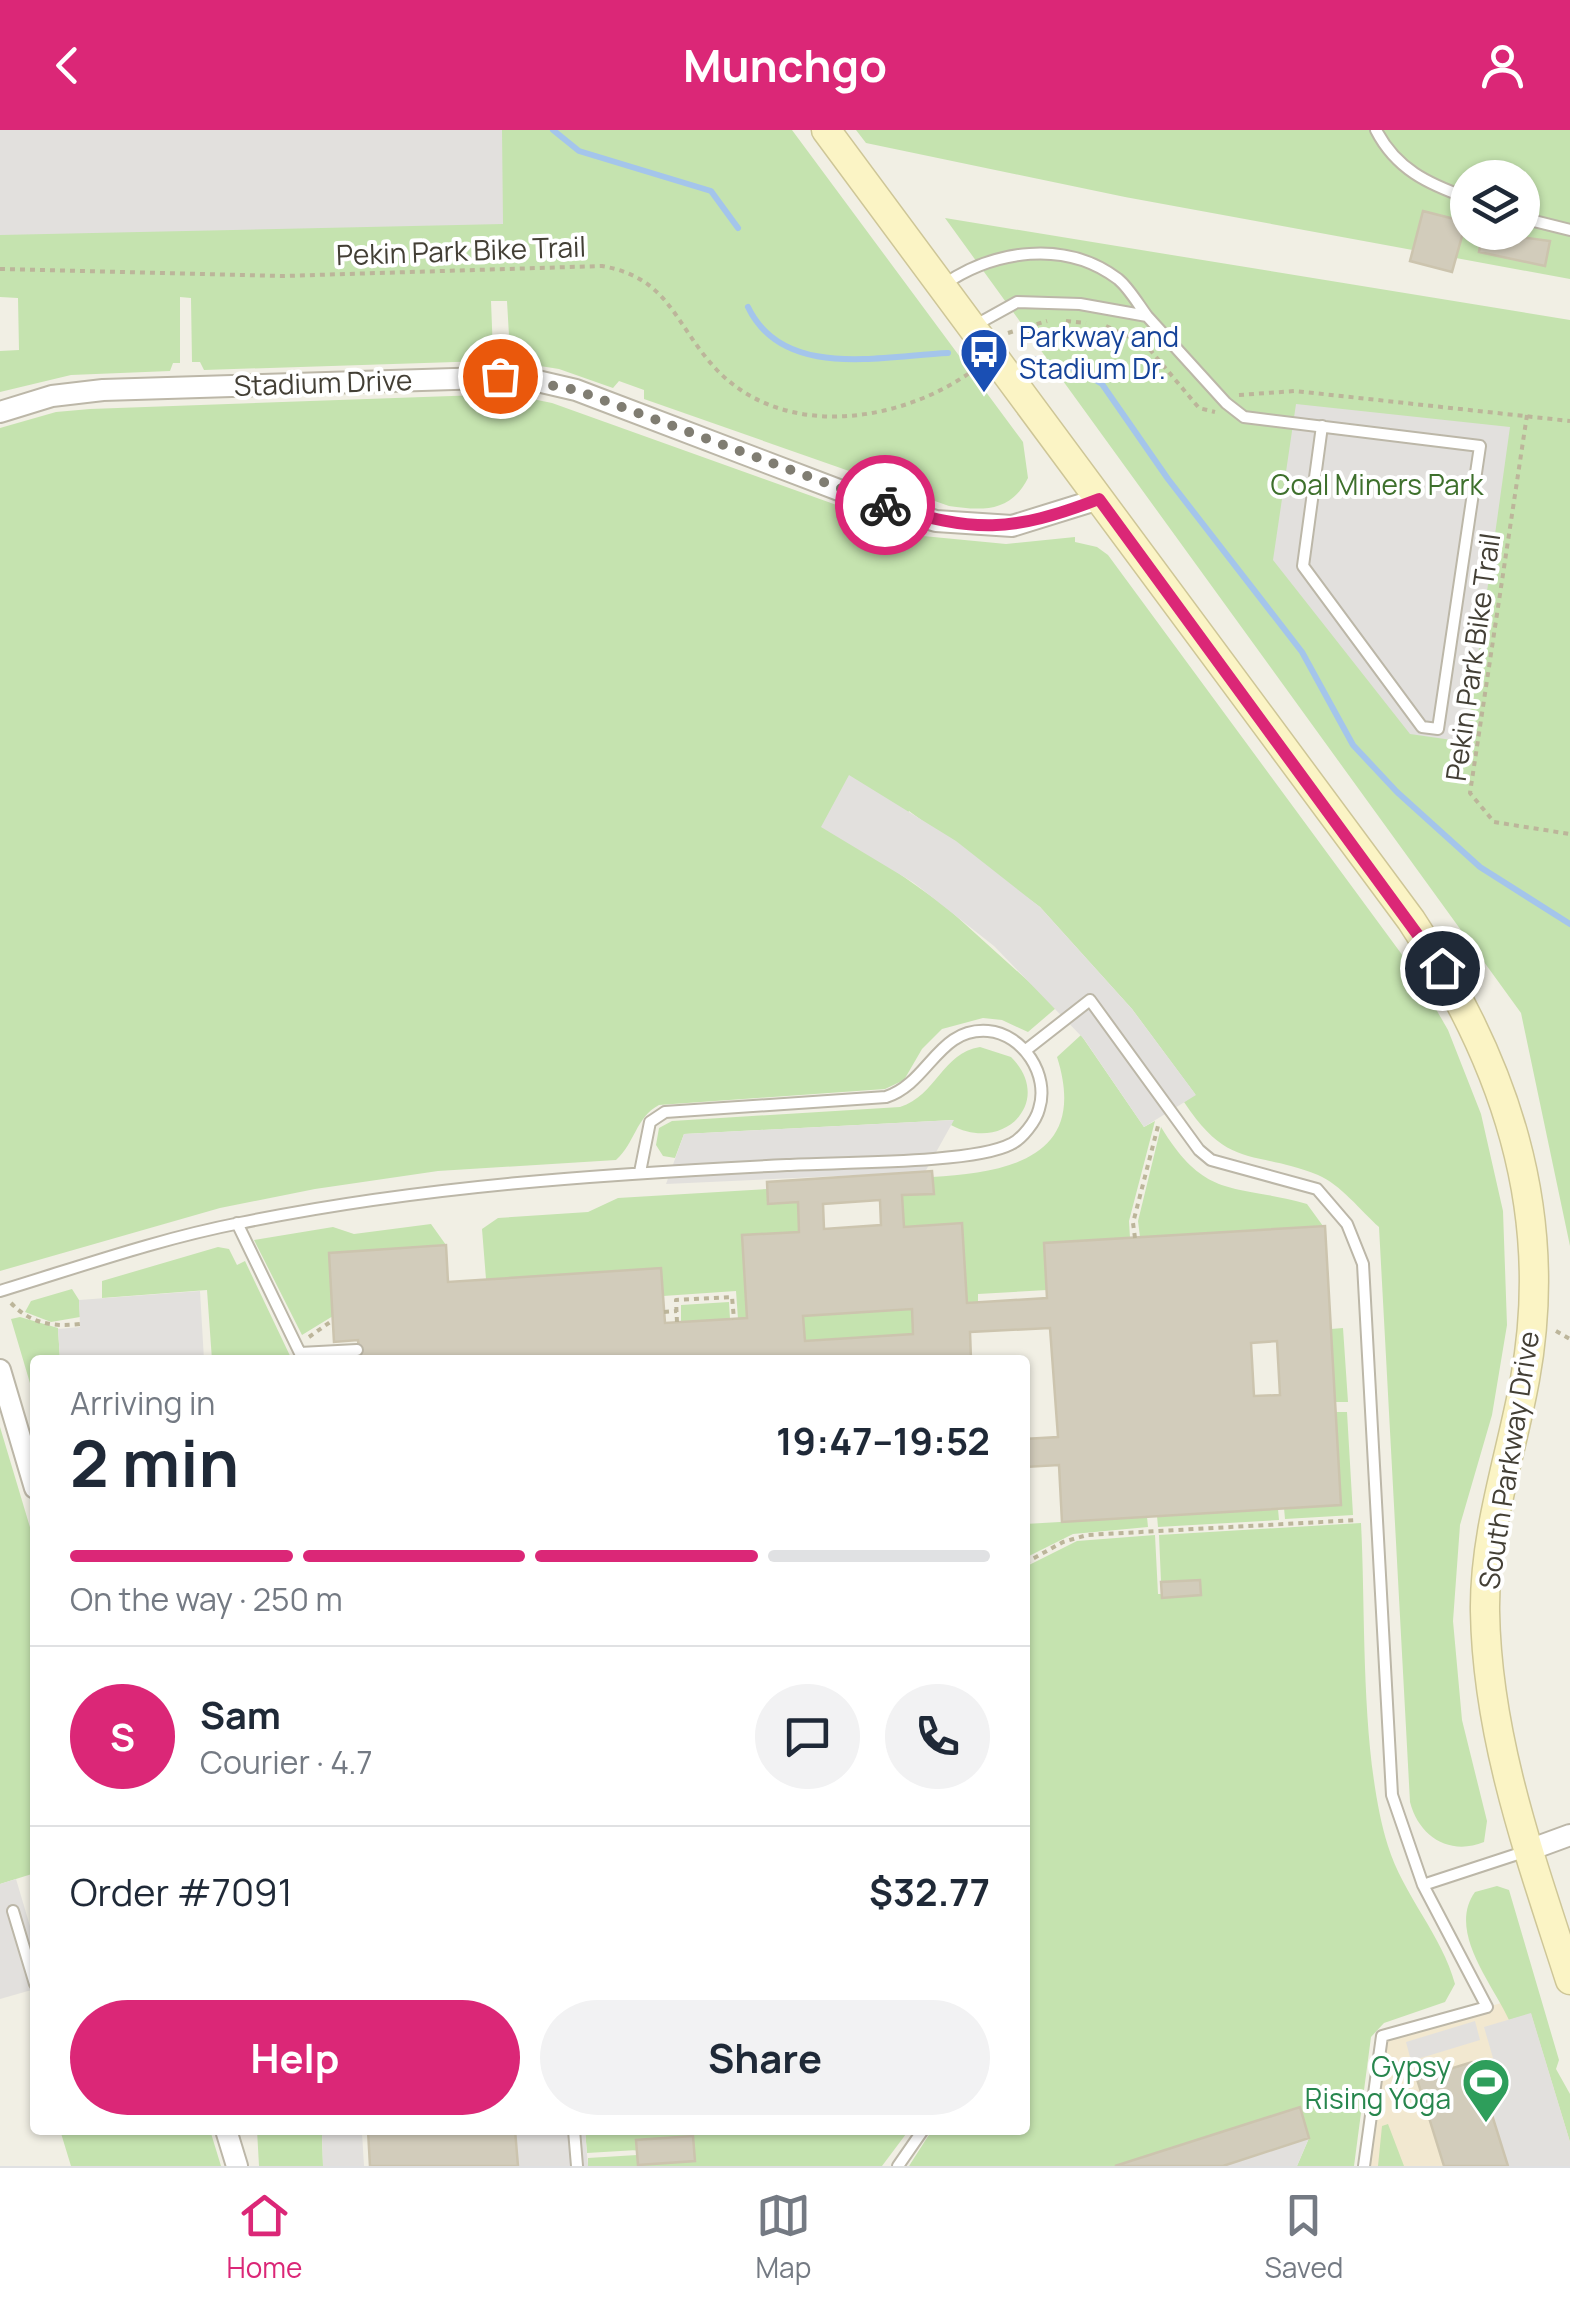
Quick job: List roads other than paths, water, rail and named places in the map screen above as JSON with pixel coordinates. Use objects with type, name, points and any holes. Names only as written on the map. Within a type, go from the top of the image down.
[{"type":"main road","name":"South Parkway Drive","points":[[826,130],[1430,948],[1476,1029],[1512,1124],[1531,1230],[1532,1328],[1495,1514],[1485,1608],[1486,1656],[1498,1734],[1570,1980]]},
{"type":"street","name":"Stadium Drive","points":[[0,412],[52,396],[103,390],[520,377],[576,390],[852,494],[936,521],[1012,526],[1099,499]]},
{"type":"street","points":[[0,1370],[30,1460]]},
{"type":"street","points":[[1529,1850],[1570,1835]]},
{"type":"street","points":[[228,2135],[237,2166]]},
{"type":"lane","points":[[1376,130],[1387,151],[1422,182],[1450,192]]},
{"type":"lane","points":[[1540,222],[1570,230]]},
{"type":"lane","points":[[941,286],[988,260],[1026,253],[1062,255],[1120,280],[1226,404],[1244,417],[1322,426],[1480,446],[1438,728],[1422,727],[1303,566],[1322,426]]},
{"type":"lane","points":[[971,328],[1017,302],[1080,304],[1147,316]]},
{"type":"lane","points":[[1026,1050],[1090,1000],[1199,1150],[1211,1160],[1317,1189],[1347,1224],[1363,1264],[1392,1795],[1423,1885],[1487,2007],[1382,2036],[1364,2166]]},
{"type":"lane","points":[[0,1290],[236,1224],[344,1204],[640,1172],[916,1158],[998,1149],[1015,1142],[1040,1108],[1037,1068],[1026,1050],[990,1031],[955,1036],[940,1049],[916,1083],[886,1097],[665,1112],[650,1122],[640,1172]]},
{"type":"lane","points":[[236,1224],[300,1353],[356,1350]]},
{"type":"lane","points":[[1423,1885],[1529,1850]]},
{"type":"lane","points":[[13,1911],[30,1967]]},
{"type":"lane","points":[[574,2135],[576,2166]]},
{"type":"lane","points":[[898,2166],[920,2135]]},
{"type":"waterway","points":[[553,130],[579,151],[711,191],[738,228]]},
{"type":"waterway","points":[[748,307],[764,330],[784,345],[809,354],[864,359],[948,353]]},
{"type":"waterway","points":[[1033,359],[1079,370],[1102,384],[1168,479],[1302,652],[1353,745],[1397,792],[1480,867],[1570,924]]},
{"type":"place","name":"Parkway and Stadium Dr.","points":[[984,394]]},
{"type":"place","name":"Gypsy Rising Yoga","points":[[1486,2124]]},
{"type":"park label","name":"Coal Miners Park","points":[[1377,484]]}]
